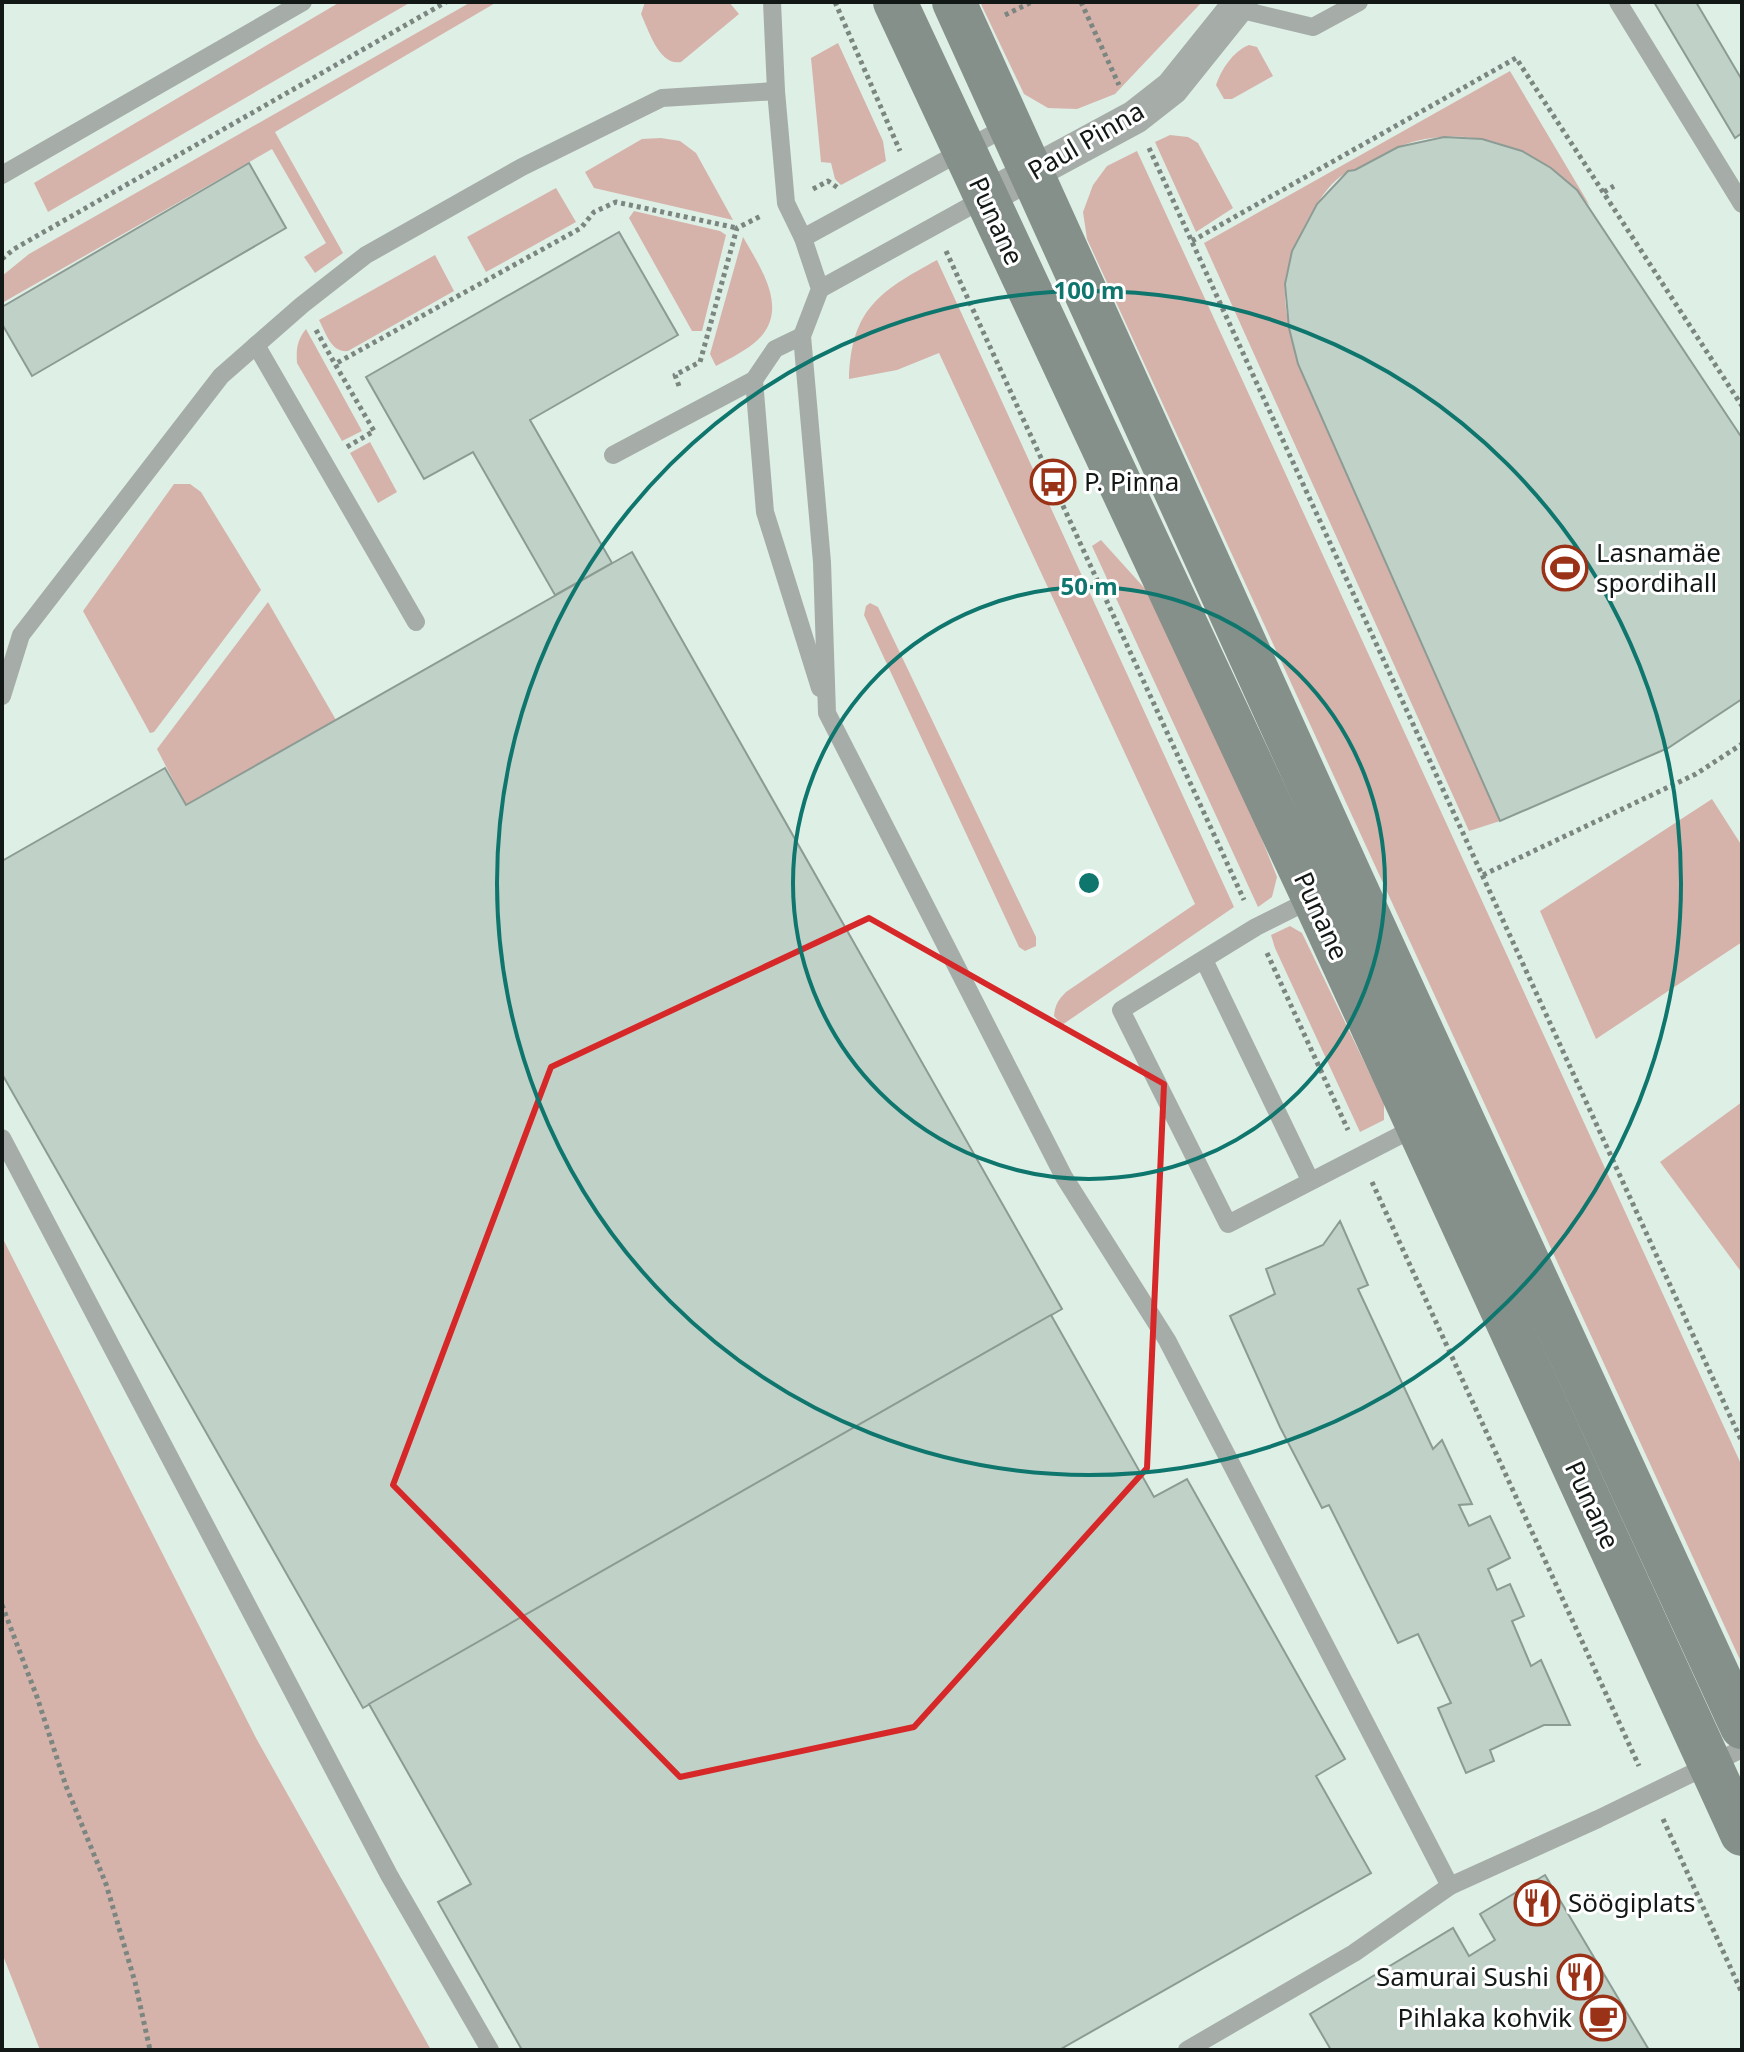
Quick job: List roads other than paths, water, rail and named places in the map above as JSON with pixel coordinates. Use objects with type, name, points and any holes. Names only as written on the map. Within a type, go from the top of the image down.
[{"type":"main road","name":"Punane","points":[[895,2],[985,198],[1333,889]]},
{"type":"main road","name":"Punane","points":[[954,2],[1031,172],[1333,889],[1727,1756],[1742,1834]]},
{"type":"main road","name":"Punane","points":[[1438,1117],[1742,1727]]},
{"type":"street","name":"Paul Pinna","points":[[985,198],[1135,117],[1172,88],[1238,5]]},
{"type":"lane","points":[[2,175],[303,2]]},
{"type":"lane","points":[[772,2],[786,203],[803,238],[820,289],[802,336],[822,562],[827,713]]},
{"type":"lane","points":[[1238,5],[1313,27],[1359,2]]},
{"type":"lane","points":[[1618,2],[1742,204]]},
{"type":"lane","points":[[2,696],[21,635],[221,376],[302,305],[378,246],[522,167],[662,98],[776,91]]},
{"type":"lane","points":[[803,238],[1010,125]]},
{"type":"lane","points":[[820,289],[985,198]]},
{"type":"lane","points":[[613,455],[754,380],[775,349],[802,336]]},
{"type":"lane","points":[[256,345],[416,622]]},
{"type":"lane","points":[[754,380],[765,512],[827,713],[1064,1177],[1167,1340],[1450,1886]]},
{"type":"lane","points":[[1333,889],[1256,927],[1121,1010],[1228,1224],[1438,1117]]},
{"type":"lane","points":[[1204,960],[1310,1180]]},
{"type":"lane","points":[[2,1138],[389,1875],[490,2050]]},
{"type":"lane","points":[[1187,2050],[1354,1953],[1450,1886],[1727,1756]]},
{"type":"place","name":"P. Pinna","points":[[1053,482]]},
{"type":"place","name":"Lasnamäe spordihall","points":[[1565,568]]},
{"type":"place","name":"Söögiplats","points":[[1537,1903]]},
{"type":"place","name":"Samurai Sushi","points":[[1580,1977]]},
{"type":"place","name":"Pihlaka kohvik","points":[[1603,2018]]}]
